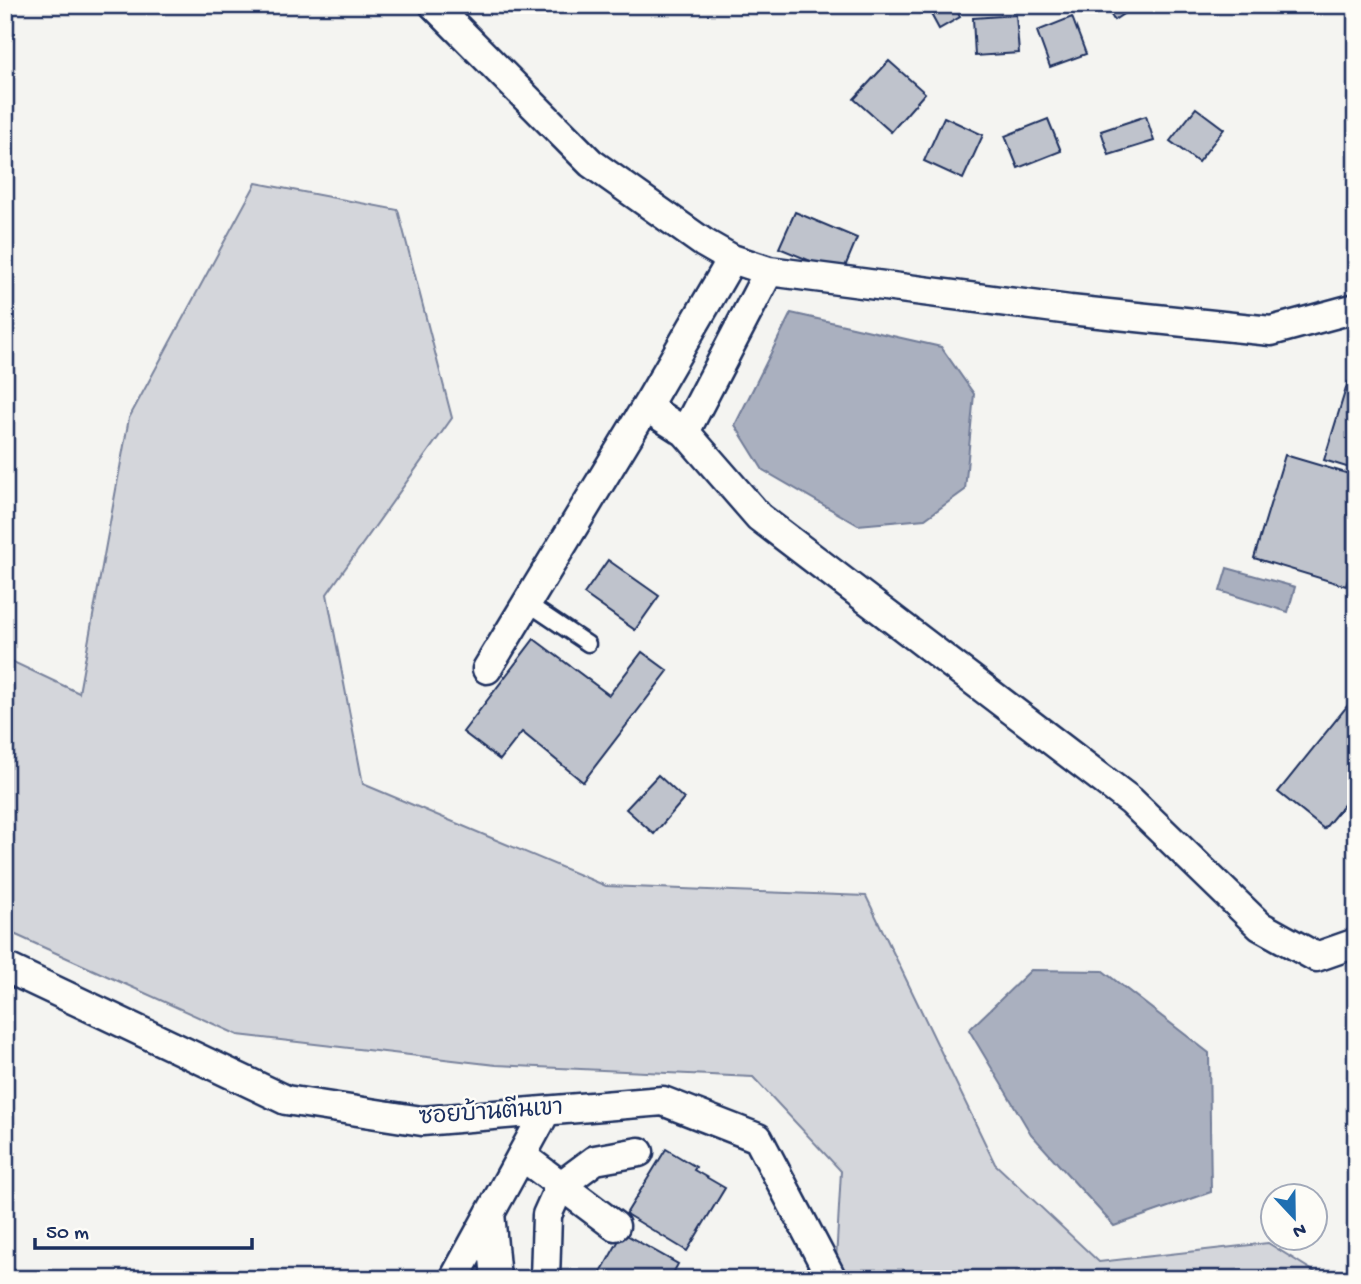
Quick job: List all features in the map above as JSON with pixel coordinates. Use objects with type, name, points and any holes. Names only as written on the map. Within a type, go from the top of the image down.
[{"type":"street","points":[[433,5],[591,163],[704,243],[732,259],[769,271],[1070,310],[1271,331],[1356,308]]},
{"type":"street","points":[[487,669],[732,259]]},
{"type":"street","points":[[685,432],[769,271]]},
{"type":"street","points":[[646,407],[685,432],[759,517],[1131,801],[1260,926],[1316,957],[1356,943]]},
{"type":"street","name":"ซอยบ้านตีนเขา","points":[[5,967],[286,1100],[422,1121],[663,1101],[758,1138],[832,1279]]},
{"type":"street","points":[[454,1279],[546,1111]]},
{"type":"street","points":[[545,1279],[547,1215],[560,1186],[595,1160],[639,1152]]},
{"type":"street","points":[[522,1156],[615,1226]]},
{"type":"street","points":[[490,1213],[496,1279]]},
{"type":"lane","points":[[527,603],[588,644]]},
{"type":"shaded area","points":[[256,183],[398,210],[452,418],[327,594],[363,784],[606,886],[866,896],[995,1164],[1099,1262],[1260,1244],[1260,1252],[1282,1252],[1326,1279],[835,1279],[841,1171],[753,1077],[496,1065],[238,1035],[5,930],[5,658],[79,693],[129,418]]},
{"type":"water","points":[[791,313],[941,347],[974,394],[965,490],[925,519],[858,525],[763,470],[735,425]]},
{"type":"water","points":[[1227,568],[1295,587],[1288,612],[1220,591]]},
{"type":"water","points":[[1031,970],[1103,971],[1209,1053],[1211,1192],[1114,1226],[1031,1134],[969,1030]]},
{"type":"building","points":[[926,5],[954,5],[960,17],[939,29]]},
{"type":"building","points":[[1105,5],[1137,5],[1114,20]]},
{"type":"building","points":[[1016,15],[1019,53],[975,56],[973,18]]},
{"type":"building","points":[[1072,17],[1086,54],[1050,67],[1037,31]]},
{"type":"building","points":[[889,61],[925,93],[891,132],[854,99]]},
{"type":"building","points":[[1196,108],[1224,129],[1198,162],[1170,141]]},
{"type":"building","points":[[1146,116],[1154,141],[1109,155],[1101,131]]},
{"type":"building","points":[[944,117],[983,135],[963,179],[924,161]]},
{"type":"building","points":[[1048,119],[1061,151],[1018,168],[1005,136]]},
{"type":"building","points":[[795,212],[857,238],[842,274],[779,248]]},
{"type":"building","points":[[1348,382],[1356,384],[1356,470],[1324,460]]},
{"type":"building","points":[[1285,455],[1356,476],[1356,553],[1346,586],[1254,558]]},
{"type":"building","points":[[608,560],[659,596],[635,630],[584,594]]},
{"type":"building","points":[[534,639],[609,695],[642,652],[668,671],[583,782],[522,732],[500,760],[463,732]]},
{"type":"building","points":[[1356,695],[1356,790],[1324,829],[1278,792]]},
{"type":"building","points":[[658,775],[684,799],[654,834],[626,809]]},
{"type":"building","points":[[666,1149],[725,1188],[687,1251],[626,1214]]},
{"type":"building","points":[[623,1233],[678,1264],[670,1279],[597,1279]]}]
